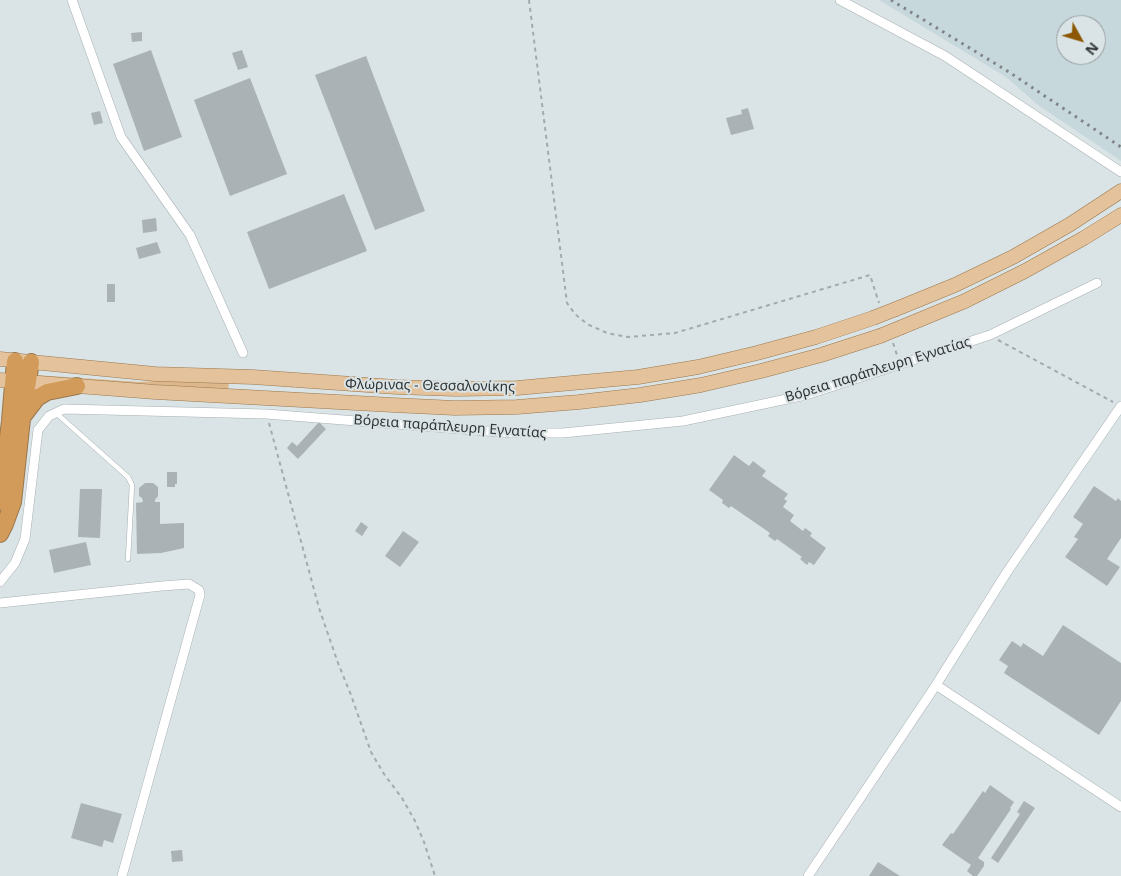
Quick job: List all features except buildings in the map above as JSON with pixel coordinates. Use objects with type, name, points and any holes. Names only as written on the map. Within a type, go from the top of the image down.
[{"type":"highway","points":[[0,534],[6,524],[13,502],[16,420],[15,361]]},
{"type":"highway","points":[[0,502],[16,420],[32,404],[48,392],[77,386]]},
{"type":"highway","points":[[0,397],[16,420]]},
{"type":"main road","name":"Φλώρινας - Θεσσαλονίκης","points":[[15,361],[155,374],[253,377],[396,387],[456,389],[578,384],[638,377],[698,367],[765,351],[816,337],[873,318],[955,285],[1013,256],[1069,225],[1121,191]]},
{"type":"main road","name":"Φλώρινας - Θεσσαλονίκης","points":[[14,381],[455,408],[579,402],[640,395],[701,385],[804,360],[880,336],[965,301],[1025,271],[1121,215]]},
{"type":"street","points":[[72,0],[121,136],[190,235],[243,353]]},
{"type":"street","points":[[840,0],[866,12],[945,56],[1121,172]]},
{"type":"street","name":"Βόρεια παράπλευρη Εγνατίας","points":[[54,412],[75,409],[266,414],[512,433],[563,433],[683,421],[806,395],[990,335],[1097,284]]},
{"type":"street","points":[[808,876],[936,686],[1006,572],[1121,406]]},
{"type":"street","points":[[0,582],[15,563],[25,539],[38,430],[54,412]]},
{"type":"street","points":[[0,603],[189,584],[199,590],[200,595],[122,876]]},
{"type":"street","points":[[936,686],[1121,807]]},
{"type":"lane","points":[[54,412],[128,477],[132,485],[128,559]]},
{"type":"path","points":[[529,0],[567,303],[575,314],[587,324],[607,333],[628,338],[675,333],[870,275]]},
{"type":"path","points":[[990,335],[1121,406]]},
{"type":"path","points":[[266,414],[309,574],[338,663],[352,695],[371,752],[415,821],[424,842],[434,876]]},
{"type":"shaded area","points":[[879,0],[1121,0],[1121,161],[1038,105],[1006,77]]},
{"type":"shaded area","points":[[35,375],[140,382],[188,379],[229,382],[228,390],[35,377]]},
{"type":"railway","points":[[891,0],[1009,72],[1121,147]]}]
